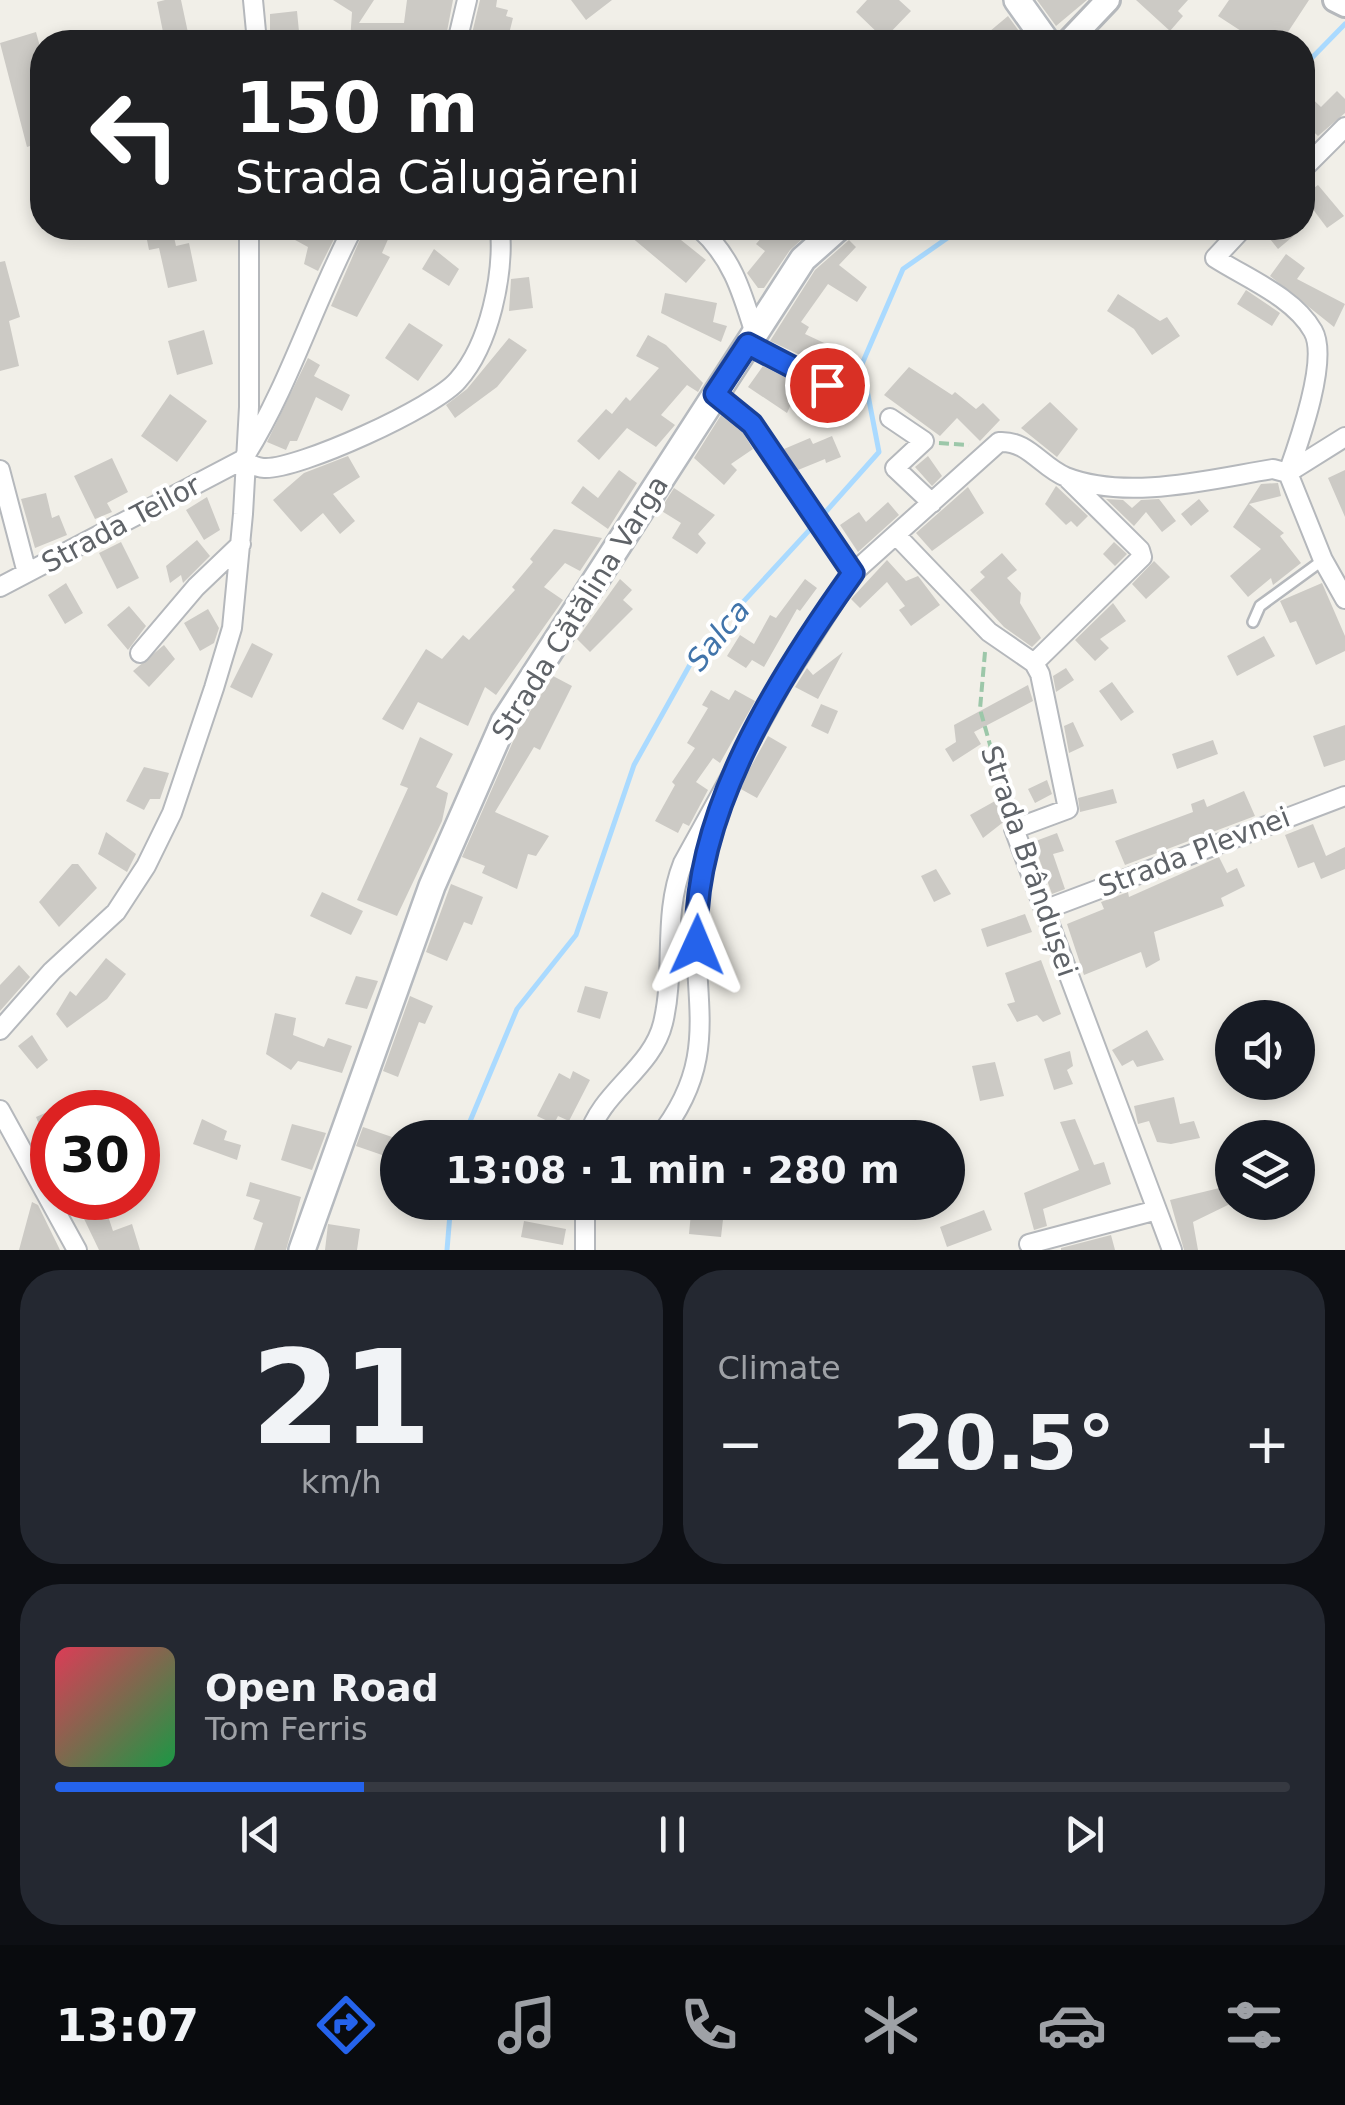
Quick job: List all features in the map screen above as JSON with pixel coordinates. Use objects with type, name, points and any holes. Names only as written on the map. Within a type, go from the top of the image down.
[{"type":"main road","points":[[1017,0],[1038,30]]},
{"type":"main road","name":"Strada Cătălina Varga","points":[[302,1250],[432,886],[504,722],[803,259],[824,240]]},
{"type":"street","points":[[253,0],[255,30]]},
{"type":"street","points":[[460,30],[467,0]]},
{"type":"street","points":[[1079,30],[1108,0]]},
{"type":"street","points":[[1335,0],[1345,5]]},
{"type":"street","points":[[1315,157],[1345,127]]},
{"type":"street","points":[[0,1030],[52,971],[116,912],[146,866],[172,813],[214,688],[232,628],[241,544],[242,460],[249,408],[249,240]]},
{"type":"street","points":[[242,460],[268,418],[322,285],[346,240]]},
{"type":"street","points":[[242,460],[262,469],[292,463],[416,410],[459,380],[487,321],[501,240]]},
{"type":"street","points":[[712,240],[735,272],[752,339],[827,385]]},
{"type":"street","points":[[1232,240],[1215,258],[1292,306],[1314,331],[1318,348],[1304,422],[1288,473],[1323,560],[1345,600]]},
{"type":"street","points":[[715,394],[752,424],[853,573]]},
{"type":"street","points":[[890,418],[924,441],[894,468],[932,502]]},
{"type":"street","points":[[1065,477],[1168,488],[1274,469],[1288,473],[1345,436]]},
{"type":"street","points":[[596,1120],[603,1103],[647,1053],[663,1025],[671,895],[683,864],[783,682],[853,573],[996,445],[1023,447],[1065,477],[1140,550],[1142,557],[1034,663]]},
{"type":"street","name":"Strada Teilor","points":[[0,587],[242,460]]},
{"type":"street","points":[[0,470],[27,573]]},
{"type":"street","points":[[896,535],[989,632],[1034,663],[1040,674],[1068,810],[1014,829]]},
{"type":"street","points":[[140,653],[196,586],[241,544]]},
{"type":"street","points":[[669,1120],[687,1092],[701,1050],[696,918],[700,877],[724,794]]},
{"type":"street","name":"Strada Plevnei","points":[[1044,910],[1345,796]]},
{"type":"street","name":"Strada Brândușei","points":[[1014,829],[1172,1250]]},
{"type":"street","points":[[0,1110],[77,1250]]},
{"type":"street","points":[[1029,1244],[1157,1210]]},
{"type":"street","points":[[584,1250],[585,1220]]},
{"type":"lane","points":[[1253,622],[1260,606],[1323,560]]},
{"type":"path","points":[[924,441],[996,445]]},
{"type":"path","name":"Strada Brândușei","points":[[989,632],[980,709],[1014,829]]},
{"type":"building","points":[[181,0],[187,30],[163,30],[157,2]]},
{"type":"building","points":[[333,0],[374,0],[359,23],[404,23],[407,0],[453,0],[447,30],[351,30],[352,12]]},
{"type":"building","points":[[480,0],[497,0],[496,7],[508,10],[506,16],[513,18],[510,30],[473,30]]},
{"type":"building","points":[[571,0],[612,0],[586,20]]},
{"type":"building","points":[[867,0],[899,0],[911,11],[893,30],[875,30],[856,12]]},
{"type":"building","points":[[1037,0],[1087,0],[1056,26]]},
{"type":"building","points":[[1136,0],[1188,0],[1178,11],[1183,16],[1169,30]]},
{"type":"building","points":[[1229,0],[1309,0],[1289,30],[1240,30],[1218,16]]},
{"type":"building","points":[[297,11],[299,30],[270,30],[270,14]]},
{"type":"building","points":[[1008,16],[1018,30],[991,30]]},
{"type":"building","points":[[30,34],[27,147],[0,43]]},
{"type":"building","points":[[1337,91],[1345,99],[1345,113],[1318,136],[1315,101],[1321,107]]},
{"type":"building","points":[[1318,185],[1344,216],[1327,228],[1315,212]]},
{"type":"building","points":[[147,240],[175,240],[176,246],[189,243],[197,281],[168,288],[159,248],[149,250]]},
{"type":"building","points":[[295,240],[334,240],[318,271],[304,264],[308,247]]},
{"type":"building","points":[[360,240],[388,240],[382,253],[390,257],[357,317],[331,306]]},
{"type":"building","points":[[635,240],[681,240],[706,260],[686,283]]},
{"type":"building","points":[[760,240],[801,240],[764,288],[758,288],[747,273],[765,251],[756,244]]},
{"type":"building","points":[[849,240],[856,247],[839,265],[867,287],[857,302],[828,284],[801,322],[809,327],[805,334],[839,350],[830,369],[770,341],[815,270]]},
{"type":"building","points":[[1271,240],[1289,240],[1278,249]]},
{"type":"building","points":[[434,249],[459,269],[449,286],[422,269]]},
{"type":"building","points":[[1286,254],[1305,268],[1297,279],[1345,304],[1334,327],[1270,276]]},
{"type":"building","points":[[5,261],[20,317],[9,321],[19,366],[0,371],[0,262]]},
{"type":"building","points":[[529,277],[533,308],[509,311],[511,279]]},
{"type":"building","points":[[1246,290],[1280,313],[1272,326],[1237,304]]},
{"type":"building","points":[[665,293],[717,303],[713,322],[727,326],[721,342],[661,313]]},
{"type":"building","points":[[1118,294],[1160,321],[1167,317],[1180,336],[1152,355],[1134,329],[1107,311]]},
{"type":"building","points":[[409,323],[443,345],[418,381],[385,358]]},
{"type":"building","points":[[204,330],[213,364],[177,375],[168,341]]},
{"type":"building","points":[[648,335],[666,345],[703,383],[698,392],[687,385],[661,415],[675,425],[656,447],[627,428],[599,460],[577,441],[606,409],[612,414],[626,397],[630,401],[659,368],[636,356]]},
{"type":"building","points":[[509,338],[527,350],[497,387],[455,418],[446,405],[467,389]]},
{"type":"building","points":[[308,358],[320,365],[314,376],[350,395],[342,411],[316,397],[297,441],[290,441],[286,450],[267,442]]},
{"type":"building","points":[[763,366],[800,385],[787,413],[748,387]]},
{"type":"building","points":[[909,367],[952,395],[955,392],[976,409],[983,403],[1000,420],[980,441],[957,418],[940,436],[884,395]]},
{"type":"building","points":[[170,394],[207,421],[177,462],[141,436]]},
{"type":"building","points":[[1050,402],[1078,429],[1057,457],[1021,428]]},
{"type":"building","points":[[721,415],[743,433],[753,449],[731,464],[737,470],[724,485],[694,458]]},
{"type":"building","points":[[832,436],[841,457],[826,463],[825,459],[798,470],[784,449],[810,438],[813,444]]},
{"type":"building","points":[[348,456],[360,477],[333,494],[355,521],[340,534],[323,513],[301,532],[273,500],[304,473]]},
{"type":"building","points":[[928,456],[942,476],[932,486],[915,467]]},
{"type":"building","points":[[112,458],[128,492],[107,503],[112,512],[95,519],[74,476]]},
{"type":"building","points":[[619,470],[637,483],[608,529],[571,503],[583,486],[598,498]]},
{"type":"building","points":[[1345,470],[1345,517],[1328,478]]},
{"type":"building","points":[[1278,483],[1281,496],[1249,504],[1284,533],[1280,536],[1301,563],[1273,585],[1271,578],[1248,597],[1230,576],[1261,549],[1233,527],[1261,484]]},
{"type":"building","points":[[1056,486],[1088,516],[1077,527],[1071,521],[1066,525],[1045,504]]},
{"type":"building","points":[[968,487],[984,513],[932,551],[916,533]]},
{"type":"building","points":[[674,488],[715,515],[698,534],[706,543],[697,554],[672,538],[681,523],[660,510]]},
{"type":"building","points":[[46,493],[52,518],[59,515],[67,535],[35,548],[21,499]]},
{"type":"building","points":[[207,497],[220,530],[204,540],[186,510]]},
{"type":"building","points":[[1106,499],[1123,500],[1132,508],[1141,500],[1159,499],[1176,521],[1162,532],[1146,512],[1134,526]]},
{"type":"building","points":[[1199,499],[1209,511],[1191,526],[1181,514]]},
{"type":"building","points":[[888,502],[899,515],[858,552],[840,525],[859,512],[866,522]]},
{"type":"building","points":[[554,529],[602,538],[580,571],[565,563],[544,587],[563,600],[496,695],[485,687],[468,726],[418,702],[403,730],[382,719],[426,649],[442,659],[463,635],[469,640],[515,590],[512,587]]},
{"type":"building","points":[[197,540],[210,556],[183,583],[181,575],[170,583],[166,566]]},
{"type":"building","points":[[121,542],[139,578],[117,589],[99,553]]},
{"type":"building","points":[[1114,542],[1127,554],[1115,566],[1103,554]]},
{"type":"building","points":[[1002,553],[1017,570],[1007,578],[1021,593],[1020,603],[1041,638],[1032,647],[1004,627],[970,590],[985,577],[980,572]]},
{"type":"building","points":[[887,560],[906,581],[918,576],[940,605],[911,626],[899,610],[905,606],[887,582],[860,608],[851,599]]},
{"type":"building","points":[[1154,561],[1170,577],[1146,599],[1132,584]]},
{"type":"building","points":[[620,579],[632,590],[623,600],[633,609],[590,652],[577,639]]},
{"type":"building","points":[[805,579],[817,588],[800,611],[797,609],[764,667],[752,660],[746,668],[727,656],[740,635],[754,644],[770,615],[776,618]]},
{"type":"building","points":[[66,583],[83,613],[65,624],[48,595]]},
{"type":"building","points":[[1322,583],[1345,636],[1345,651],[1316,665],[1296,621],[1290,623],[1280,601]]},
{"type":"building","points":[[1113,603],[1126,621],[1100,639],[1109,648],[1095,661],[1075,640]]},
{"type":"building","points":[[129,606],[146,626],[128,650],[107,625]]},
{"type":"building","points":[[208,609],[219,628],[214,643],[200,651],[184,623]]},
{"type":"building","points":[[1264,636],[1275,656],[1237,676],[1227,656]]},
{"type":"building","points":[[252,643],[273,654],[252,698],[230,687]]},
{"type":"building","points":[[164,645],[175,659],[149,687],[133,671]]},
{"type":"building","points":[[843,652],[818,699],[795,687],[807,668],[813,675]]},
{"type":"building","points":[[1066,668],[1074,680],[1056,692],[1053,676]]},
{"type":"building","points":[[553,676],[572,686],[540,750],[534,747],[495,812],[549,836],[536,856],[528,854],[517,889],[482,873],[485,866],[462,857],[518,730]]},
{"type":"building","points":[[1112,682],[1134,712],[1121,721],[1099,691]]},
{"type":"building","points":[[1028,685],[1033,701],[974,732],[981,744],[953,762],[945,749],[956,742],[954,725]]},
{"type":"building","points":[[711,690],[729,700],[735,690],[755,701],[720,763],[713,758],[696,782],[708,790],[689,826],[683,823],[678,833],[655,821],[675,785],[672,782],[695,748],[687,743],[708,708],[702,705]]},
{"type":"building","points":[[821,704],[838,711],[828,734],[811,726]]},
{"type":"building","points":[[1073,722],[1084,746],[1069,753],[1064,726]]},
{"type":"building","points":[[1345,725],[1345,760],[1324,767],[1313,736]]},
{"type":"building","points":[[768,736],[787,747],[757,798],[739,788]]},
{"type":"building","points":[[420,737],[453,754],[436,787],[448,793],[442,821],[397,916],[357,900],[408,788],[400,785]]},
{"type":"building","points":[[1213,740],[1218,754],[1177,769],[1172,754]]},
{"type":"building","points":[[144,767],[169,773],[160,799],[150,799],[144,810],[126,801]]},
{"type":"building","points":[[1047,780],[1052,794],[1035,803],[1028,789]]},
{"type":"building","points":[[1113,789],[1117,803],[1080,812],[1078,798]]},
{"type":"building","points":[[1244,791],[1255,816],[1125,865],[1115,841],[1193,812],[1191,804],[1204,799],[1207,807]]},
{"type":"building","points":[[995,801],[1006,820],[983,838],[970,815]]},
{"type":"building","points":[[1313,824],[1326,856],[1345,847],[1345,869],[1321,879],[1314,862],[1298,868],[1285,835]]},
{"type":"building","points":[[106,832],[136,854],[127,872],[98,854]]},
{"type":"building","points":[[1057,833],[1064,851],[1053,854],[1065,889],[1052,894],[1033,842]]},
{"type":"building","points":[[1219,857],[1227,873],[1237,868],[1245,886],[1221,898],[1224,906],[1154,932],[1160,960],[1146,968],[1141,952],[1084,975],[1067,924],[1104,909],[1101,902],[1128,892],[1129,897]]},
{"type":"building","points":[[72,864],[78,864],[97,888],[59,927],[39,902]]},
{"type":"building","points":[[936,869],[951,894],[934,902],[921,876]]},
{"type":"building","points":[[451,884],[483,897],[472,925],[464,922],[447,961],[426,952]]},
{"type":"building","points":[[322,892],[363,911],[351,935],[310,916]]},
{"type":"building","points":[[1025,914],[1032,932],[987,947],[981,929]]},
{"type":"building","points":[[106,958],[126,974],[107,999],[67,1028],[56,1014],[70,991],[76,996]]},
{"type":"building","points":[[1041,960],[1061,1014],[1043,1022],[1037,1015],[1017,1022],[1007,1004],[1015,1002],[1005,973]]},
{"type":"building","points":[[19,965],[30,977],[0,1011],[0,985]]},
{"type":"building","points":[[356,976],[378,981],[367,1009],[345,1004]]},
{"type":"building","points":[[585,986],[608,992],[600,1019],[577,1012]]},
{"type":"building","points":[[410,996],[433,1006],[425,1024],[419,1022],[398,1077],[383,1071]]},
{"type":"building","points":[[275,1013],[296,1018],[293,1035],[324,1047],[328,1038],[352,1046],[342,1073],[298,1061],[291,1070],[266,1054]]},
{"type":"building","points":[[1147,1030],[1164,1060],[1137,1067],[1133,1060],[1122,1066],[1112,1050]]},
{"type":"building","points":[[32,1035],[48,1060],[37,1069],[18,1046]]},
{"type":"building","points":[[1070,1051],[1073,1066],[1067,1070],[1073,1084],[1054,1090],[1044,1059]]},
{"type":"building","points":[[995,1062],[1004,1096],[980,1101],[972,1066]]},
{"type":"building","points":[[573,1071],[590,1080],[570,1120],[537,1116],[559,1073],[570,1079]]},
{"type":"building","points":[[1174,1097],[1180,1124],[1194,1121],[1200,1138],[1171,1144],[1157,1142],[1149,1121],[1138,1124],[1134,1106]]},
{"type":"building","points":[[202,1119],[227,1131],[224,1140],[241,1145],[237,1160],[193,1144]]},
{"type":"building","points":[[1075,1119],[1094,1165],[1104,1162],[1111,1184],[1043,1209],[1047,1226],[1034,1230],[1024,1193],[1079,1170],[1060,1122]]},
{"type":"building","points":[[292,1124],[326,1133],[312,1170],[281,1160]]},
{"type":"building","points":[[363,1127],[380,1133],[380,1154],[356,1146]]},
{"type":"building","points":[[250,1182],[301,1197],[286,1250],[254,1250],[263,1223],[253,1219],[260,1200],[246,1196]]},
{"type":"building","points":[[1215,1189],[1215,1211],[1193,1222],[1198,1250],[1184,1250],[1170,1200]]},
{"type":"building","points":[[30,1209],[30,1220],[45,1220],[60,1250],[19,1250]]},
{"type":"building","points":[[984,1210],[992,1230],[947,1247],[940,1227]]},
{"type":"building","points":[[85,1220],[109,1220],[113,1231],[132,1224],[140,1250],[99,1250]]},
{"type":"building","points":[[690,1220],[723,1220],[721,1237],[689,1234]]},
{"type":"building","points":[[524,1221],[566,1229],[563,1245],[521,1237]]},
{"type":"building","points":[[328,1224],[360,1229],[357,1250],[325,1250]]},
{"type":"building","points":[[1111,1235],[1115,1250],[1061,1250],[1061,1248]]},
{"type":"waterway","name":"Salca","points":[[1315,55],[1345,24]]},
{"type":"waterway","name":"Salca","points":[[822,516],[879,452],[862,364],[903,269],[945,240]]},
{"type":"waterway","name":"Salca","points":[[471,1120],[517,1009],[576,935],[634,765],[697,652],[815,524]]},
{"type":"waterway","name":"Salca","points":[[447,1250],[450,1220]]},
{"type":"route","points":[[697,945],[700,877],[724,794],[783,682],[853,573],[752,424],[715,394],[748,344],[827,385]]}]
